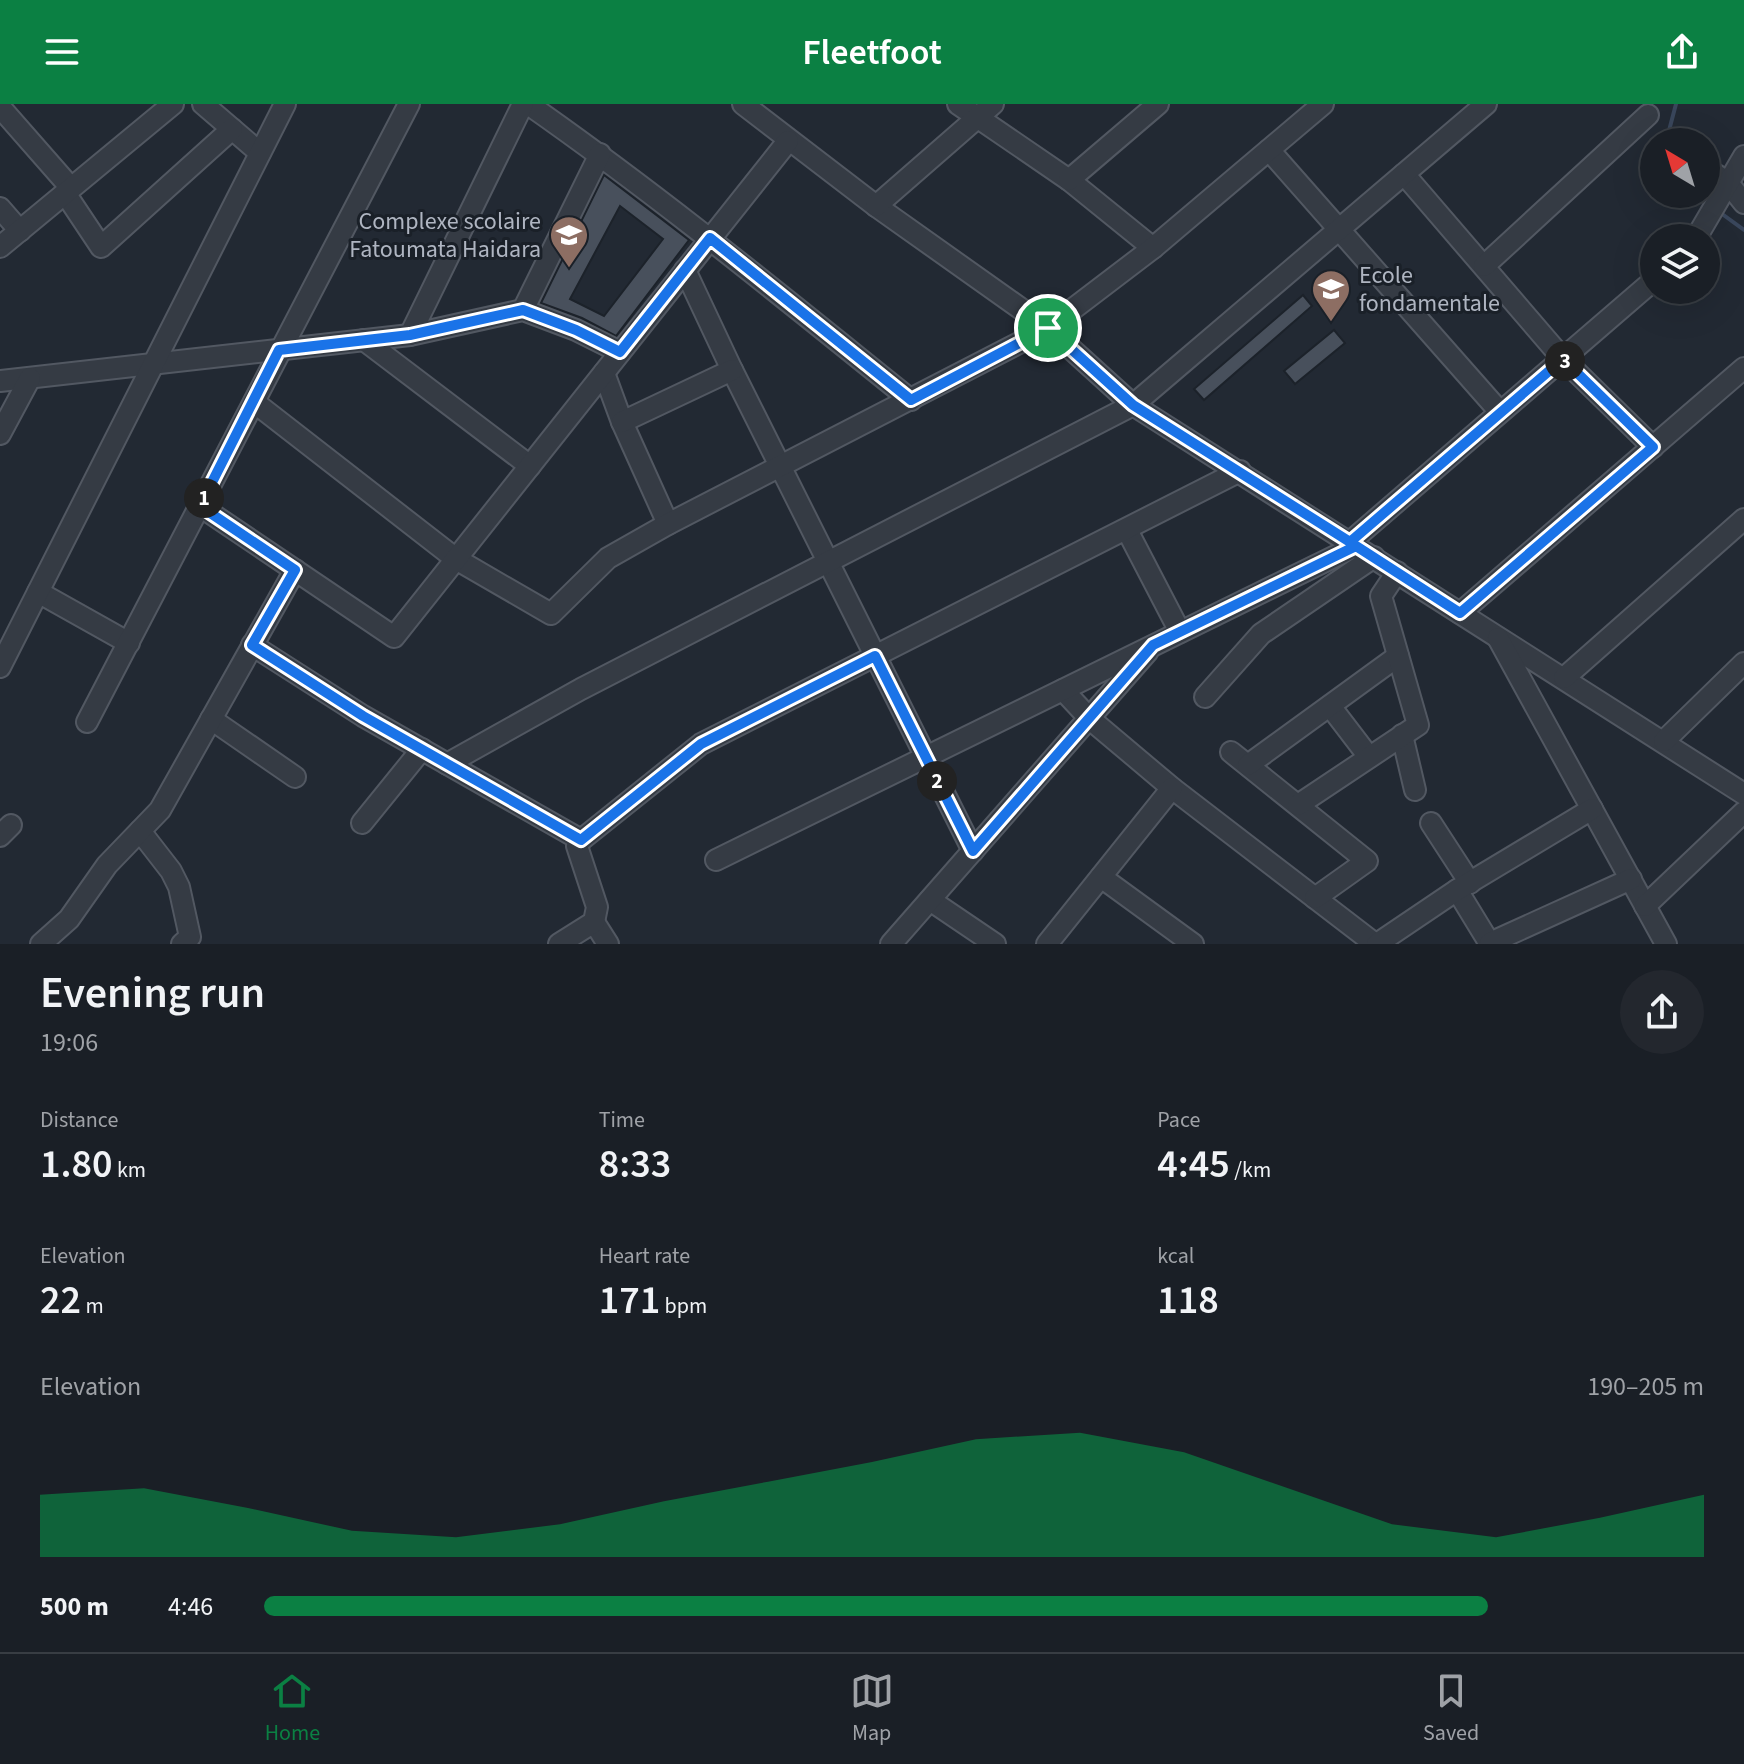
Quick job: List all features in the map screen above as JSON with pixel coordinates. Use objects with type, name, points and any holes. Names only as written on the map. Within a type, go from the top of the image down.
[{"type":"street","points":[[0,247],[68,191],[150,111],[173,104]]},
{"type":"street","points":[[203,104],[260,153]]},
{"type":"street","points":[[0,667],[285,104]]},
{"type":"street","points":[[87,722],[409,104]]},
{"type":"street","points":[[410,335],[525,104],[600,154],[710,238],[911,400]]},
{"type":"street","points":[[743,104],[876,206],[1048,328],[1133,405],[1744,794]]},
{"type":"street","points":[[958,104],[986,110],[1153,248]]},
{"type":"street","points":[[1069,180],[1158,104]]},
{"type":"street","points":[[254,402],[456,559],[551,614],[608,558],[1048,328],[1153,248],[1323,104]]},
{"type":"street","points":[[447,764],[581,689],[1133,405],[1486,104]]},
{"type":"street","points":[[0,107],[68,191],[101,247],[232,129]]},
{"type":"street","points":[[876,206],[986,110]]},
{"type":"street","points":[[1484,266],[1648,115]]},
{"type":"street","points":[[200,506],[394,637],[788,141]]},
{"type":"street","points":[[1269,150],[1500,412]]},
{"type":"street","points":[[523,310],[600,154]]},
{"type":"street","points":[[1704,224],[1744,156]]},
{"type":"street","points":[[1404,174],[1563,359],[1653,447]]},
{"type":"street","points":[[1720,178],[1744,203]]},
{"type":"street","points":[[0,208],[20,231]]},
{"type":"street","points":[[685,270],[973,851]]},
{"type":"street","points":[[716,860],[1353,544],[1640,292]]},
{"type":"street","points":[[0,381],[410,335],[523,310],[576,330],[620,352]]},
{"type":"street","points":[[364,340],[530,466]]},
{"type":"street","points":[[1460,613],[1744,368]]},
{"type":"street","points":[[622,422],[732,370]]},
{"type":"street","points":[[604,373],[622,422],[668,524]]},
{"type":"street","points":[[0,434],[30,378]]},
{"type":"street","points":[[608,944],[594,922],[597,907],[577,846],[701,744],[1240,471]]},
{"type":"street","points":[[1564,678],[1744,519]]},
{"type":"street","points":[[1127,530],[1180,632]]},
{"type":"street","points":[[1205,697],[1261,634],[1374,557]]},
{"type":"street","points":[[41,944],[69,919],[107,865],[160,810],[295,570]]},
{"type":"street","points":[[1298,805],[1418,725],[1381,596],[1397,572]]},
{"type":"street","points":[[38,592],[129,643]]},
{"type":"street","points":[[1496,635],[1666,944]]},
{"type":"street","points":[[252,645],[363,716],[581,840]]},
{"type":"street","points":[[891,944],[1153,645]]},
{"type":"street","points":[[1248,765],[1398,656]]},
{"type":"street","points":[[1664,741],[1744,663]]},
{"type":"street","points":[[1063,690],[1090,719],[1172,788],[1376,944],[1463,886],[1592,809]]},
{"type":"street","points":[[1330,706],[1369,757]]},
{"type":"street","points":[[211,719],[295,777]]},
{"type":"street","points":[[1402,735],[1415,790]]},
{"type":"street","points":[[362,823],[422,749]]},
{"type":"street","points":[[1231,752],[1367,861],[1315,898]]},
{"type":"street","points":[[1047,944],[1172,788]]},
{"type":"street","points":[[1645,906],[1744,812]]},
{"type":"street","points":[[1431,823],[1490,944],[1631,879]]},
{"type":"street","points":[[140,831],[171,871],[179,887],[190,937],[182,944]]},
{"type":"street","points":[[1101,877],[1193,944]]},
{"type":"street","points":[[930,900],[995,944]]},
{"type":"street","points":[[559,944],[594,922]]},
{"type":"building","name":"Complexe scolaire Fatoumata Haidara","points":[[604,175],[689,240],[616,336],[582,318],[541,303]],"holes":[[[620,206],[663,239],[604,316],[570,299]]]},
{"type":"building","points":[[1303,295],[1312,306],[1204,400],[1194,389]]},
{"type":"building","points":[[1334,330],[1345,343],[1295,384],[1284,371]]},
{"type":"waterway","points":[[1670,128],[1676,104]]},
{"type":"waterway","points":[[1718,211],[1744,230]]},
{"type":"place","name":"Complexe scolaire Fatoumata Haidara","points":[[569,269]]},
{"type":"place","name":"Ecole fondamentale","points":[[1331,323]]},
{"type":"route","points":[[710,238],[911,400],[1048,328],[1133,405],[1350,542],[1563,359],[1653,447],[1460,613],[1356,546],[1153,645],[973,851],[875,656],[701,744],[581,840],[363,716],[252,645],[295,570],[200,506],[279,350],[410,335],[523,310],[576,330],[620,352],[710,238]]}]
